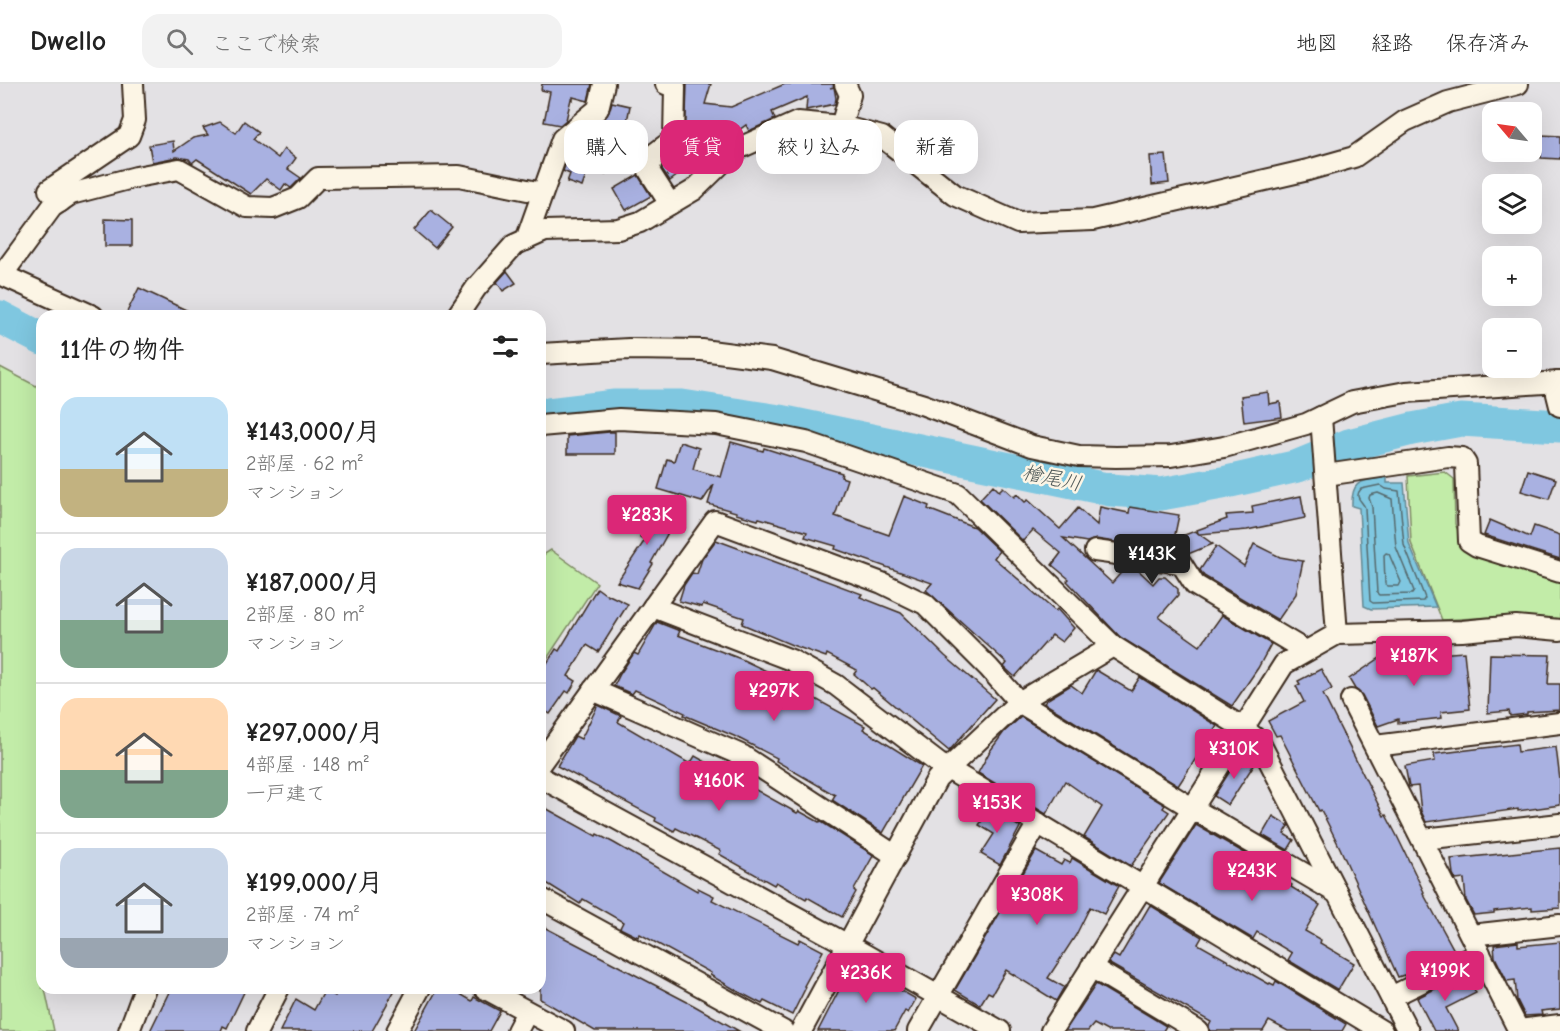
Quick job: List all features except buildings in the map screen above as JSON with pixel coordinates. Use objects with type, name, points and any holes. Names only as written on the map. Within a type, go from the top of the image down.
[{"type":"street","points":[[60,202],[49,190],[129,136],[135,120],[133,84]]},
{"type":"street","points":[[525,240],[562,139],[598,110],[604,84]]},
{"type":"street","points":[[666,84],[675,87],[674,139],[654,154],[649,171],[670,204]]},
{"type":"street","points":[[843,120],[850,96],[845,84]]},
{"type":"street","points":[[882,137],[955,195],[1018,223],[1093,220],[1296,173],[1354,157],[1405,121],[1448,102],[1518,84]]},
{"type":"street","points":[[461,310],[476,288],[514,245],[545,231],[618,229],[640,222],[694,190],[735,150],[756,141]]},
{"type":"street","points":[[80,310],[1,274],[52,207],[71,194],[136,177],[178,169],[246,207],[273,208],[298,198],[318,178],[459,176],[542,193]]},
{"type":"street","points":[[546,354],[639,349],[702,350],[772,359],[924,405],[1032,446],[1079,456],[1171,456],[1224,447],[1306,424],[1321,423],[1352,402],[1406,393],[1559,382],[1557,394],[1560,406]]},
{"type":"street","points":[[546,425],[619,419],[716,424],[806,442],[958,494],[1113,646],[1243,728],[1259,741],[1408,1031]]},
{"type":"street","points":[[1321,423],[1337,634]]},
{"type":"street","points":[[1326,474],[1448,457],[1462,459],[1466,464],[1469,541],[1477,546],[1560,572]]},
{"type":"street","points":[[546,756],[715,521],[882,583],[925,604],[989,668],[1019,702],[1337,893]]},
{"type":"street","points":[[1095,551],[1181,563],[1195,585],[1306,651]]},
{"type":"street","points":[[653,607],[791,660],[836,685],[938,763],[1383,1031]]},
{"type":"street","points":[[1051,1031],[1284,664],[1337,634],[1462,631],[1516,626],[1560,630]]},
{"type":"street","points":[[801,1031],[937,779],[1019,702],[1113,646]]},
{"type":"street","points":[[593,690],[743,756],[896,856]]},
{"type":"street","points":[[1351,700],[1519,1031],[1560,1025]]},
{"type":"street","points":[[1375,746],[1560,723]]},
{"type":"street","points":[[546,780],[1000,1031]]},
{"type":"street","points":[[918,1031],[1038,823]]},
{"type":"street","points":[[1423,839],[1560,824]]},
{"type":"street","points":[[546,901],[783,1031]]},
{"type":"street","points":[[1471,935],[1560,925]]},
{"type":"street","points":[[1391,997],[1480,953]]},
{"type":"street","points":[[1091,967],[1198,1031]]},
{"type":"street","points":[[129,1031],[143,994]]},
{"type":"street","points":[[257,1031],[276,994]]},
{"type":"street","points":[[397,1031],[417,994]]},
{"type":"street","points":[[495,994],[564,1031]]},
{"type":"street","points":[[517,1031],[528,1012]]},
{"type":"green space","points":[[0,367],[36,386],[36,994],[46,994],[54,1031],[0,1031]]},
{"type":"green space","points":[[1445,472],[1454,479],[1455,524],[1466,547],[1560,579],[1560,619],[1511,616],[1442,620],[1411,543],[1408,476]]},
{"type":"green space","points":[[551,550],[597,583],[546,660],[546,553]]},
{"type":"water","points":[[1387,477],[1387,483],[1404,483],[1409,544],[1436,607],[1371,609],[1364,606],[1359,508],[1352,506],[1352,497],[1357,485],[1361,482]]},
{"type":"waterway","name":"檜尾川","points":[[0,317],[36,336]]},
{"type":"waterway","name":"檜尾川","points":[[546,414],[615,406],[682,406],[780,421],[1111,490],[1161,494],[1298,466],[1349,445],[1412,429],[1461,420],[1560,426]]}]
